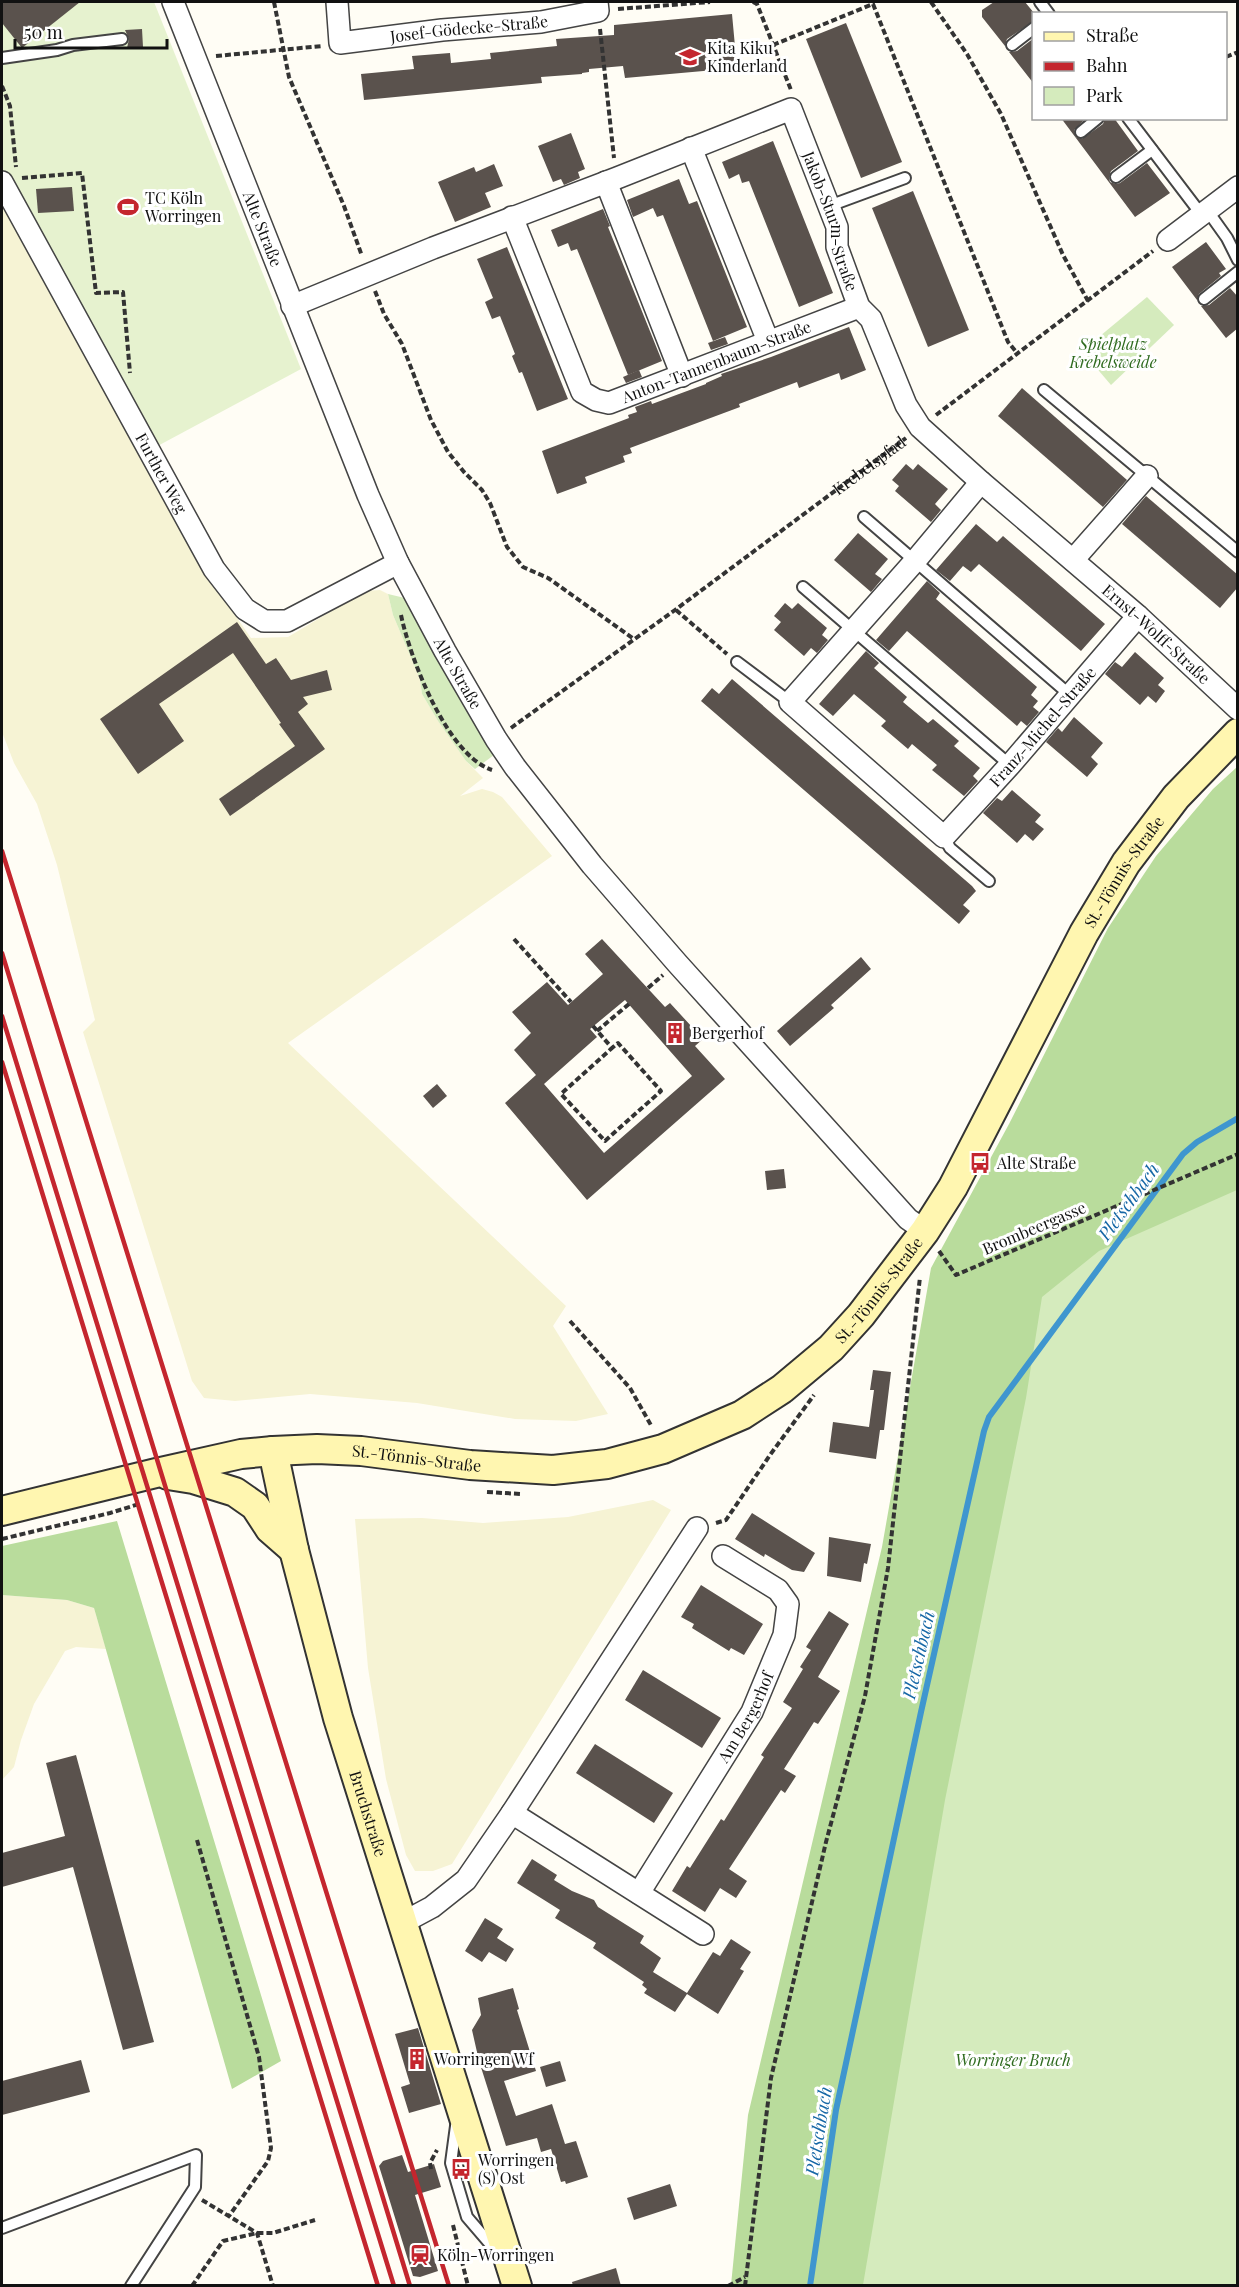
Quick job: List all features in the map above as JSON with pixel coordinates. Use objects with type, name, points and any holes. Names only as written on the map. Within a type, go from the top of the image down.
[{"type":"main road","name":"St.-Tönnis-Straße","points":[[273,1451],[361,1450],[470,1465],[552,1470],[607,1464],[663,1449],[742,1415],[782,1389],[819,1360],[861,1315],[926,1231],[953,1186],[1084,933],[1126,863],[1176,797],[1238,733]]},
{"type":"main road","points":[[2,1511],[101,1485],[241,1454],[273,1451]]},
{"type":"main road","name":"Bruchstraße","points":[[273,1451],[294,1550],[338,1718],[514,2276]]},
{"type":"main road","points":[[156,1473],[193,1479],[235,1492],[255,1506],[270,1529],[294,1550]]},
{"type":"street","name":"Alte Straße","points":[[173,2],[368,495],[398,563],[496,739],[515,768],[592,865],[677,963],[908,1219],[926,1231]]},
{"type":"street","points":[[337,2],[340,43]]},
{"type":"street","name":"Josef-Gödecke-Straße","points":[[340,43],[442,30],[541,22],[597,6]]},
{"type":"street","points":[[292,306],[790,108]]},
{"type":"street","name":"Jakob-Sturm-Straße","points":[[790,108],[837,227],[837,247],[859,307],[871,319],[906,405],[920,427]]},
{"type":"street","points":[[692,148],[768,341]]},
{"type":"street","points":[[611,180],[682,376]]},
{"type":"street","name":"Further Weg","points":[[2,182],[214,569],[245,609],[264,621],[287,621],[398,563]]},
{"type":"street","points":[[1168,240],[1238,188]]},
{"type":"street","name":"Anton-Tannenbaum-Straße","points":[[512,217],[582,392],[596,400],[609,403],[859,307]]},
{"type":"street","name":"Ernst-Wolff-Straße","points":[[920,427],[1138,616],[1238,709]]},
{"type":"street","points":[[1073,560],[1147,476]]},
{"type":"street","points":[[944,837],[790,702],[915,561],[981,482]]},
{"type":"street","name":"Franz-Michel-Straße","points":[[944,837],[1010,765],[1138,616]]},
{"type":"street","points":[[404,1922],[432,1907],[466,1880],[512,1814],[697,1528]]},
{"type":"street","name":"Am Bergerhof","points":[[639,1893],[752,1712],[784,1635],[788,1604],[777,1590],[723,1556]]},
{"type":"street","points":[[512,1814],[703,1934]]},
{"type":"lane","points":[[1012,45],[1032,30]]},
{"type":"lane","points":[[2,58],[122,39]]},
{"type":"lane","points":[[1081,132],[1096,120]]},
{"type":"lane","points":[[1130,120],[1227,238],[1238,260]]},
{"type":"lane","points":[[1116,177],[1152,150]]},
{"type":"lane","points":[[829,206],[905,178]]},
{"type":"lane","points":[[1204,299],[1238,272]]},
{"type":"lane","points":[[1044,390],[1238,552]]},
{"type":"lane","points":[[864,517],[1070,695]]},
{"type":"lane","points":[[803,587],[1010,765]]},
{"type":"lane","points":[[737,662],[790,702]]},
{"type":"lane","points":[[944,837],[950,848],[988,881]]},
{"type":"lane","points":[[2,2228],[196,2155],[195,2187],[131,2286]]},
{"type":"path","points":[[274,2],[289,77],[344,206],[384,315],[402,344],[431,420],[448,452],[482,490],[490,503],[507,547],[523,567],[549,578],[634,639]]},
{"type":"path","points":[[611,180],[610,137],[597,6],[710,2]]},
{"type":"path","points":[[753,2],[757,4],[793,95],[790,108]]},
{"type":"path","points":[[931,2],[967,54],[1001,114],[1063,255],[1088,301]]},
{"type":"path","points":[[773,45],[873,4],[1008,342],[1018,354]]},
{"type":"path","points":[[195,58],[340,43]]},
{"type":"path","points":[[2,86],[10,106],[17,178],[82,173],[96,293],[123,292],[130,374]]},
{"type":"path","name":"Krebelspfad","points":[[496,739],[675,610],[1168,240]]},
{"type":"path","points":[[399,606],[403,626],[426,689],[464,750],[488,769],[509,772],[515,768]]},
{"type":"path","points":[[675,610],[737,662]]},
{"type":"path","points":[[514,939],[571,1002]]},
{"type":"path","points":[[597,1031],[628,1004]]},
{"type":"path","points":[[593,1026],[612,1048]]},
{"type":"path","points":[[618,1043],[661,1091],[605,1141],[561,1094],[612,1048],[618,1043]]},
{"type":"path","name":"Brombeergasse","points":[[926,1231],[956,1275],[1238,1154]]},
{"type":"path","points":[[745,2286],[771,2078],[826,1842],[864,1696],[888,1568],[926,1231]]},
{"type":"path","points":[[570,1321],[630,1388],[663,1449]]},
{"type":"path","points":[[697,1528],[726,1520],[815,1394]]},
{"type":"path","points":[[197,1840],[259,2057],[271,2148],[268,2161],[229,2216]]},
{"type":"path","points":[[191,2194],[257,2232],[273,2286]]},
{"type":"path","points":[[192,2286],[223,2241],[257,2232],[273,2233],[315,2220]]},
{"type":"path","points":[[452,2222],[468,2286]]},
{"type":"path","points":[[728,2286],[746,2277]]},
{"type":"shaded area","points":[[2,192],[201,559],[251,638],[288,637],[365,591],[380,590],[388,594],[393,615],[420,679],[422,694],[466,761],[483,778],[460,796],[482,789],[502,797],[552,856],[288,1043],[566,1306],[553,1326],[608,1414],[576,1421],[515,1419],[417,1403],[310,1394],[235,1401],[204,1398],[192,1381],[83,1032],[95,1020],[57,865],[37,804],[14,763],[2,732]]},
{"type":"shaded area","points":[[653,1500],[671,1510],[452,1864],[433,1871],[415,1871],[406,1855],[386,1779],[368,1668],[355,1519],[422,1518],[483,1523],[568,1517]]},
{"type":"shaded area","points":[[2,1595],[67,1600],[94,1608],[106,1649],[76,1647],[65,1651],[34,1704],[14,1767],[2,1780]]},
{"type":"green space","name":"TC Köln Worringen","points":[[2,2],[154,2],[301,369],[152,449],[2,173]]},
{"type":"green space","name":"Spielplatz Krebelsweide","points":[[1147,297],[1174,325],[1111,385],[1082,351]]},
{"type":"green space","points":[[388,594],[409,599],[494,749],[494,755],[475,769],[466,761],[422,694],[420,679],[393,615]]},
{"type":"green space","points":[[1237,767],[1237,1190],[1099,1251],[1042,1297],[1026,1398],[945,1800],[863,2285],[731,2285],[748,2115],[882,1547],[931,1268],[1009,1124],[1108,928],[1156,856],[1213,789]]},
{"type":"green space","name":"Worringer Bruch","points":[[1237,1135],[1237,2285],[750,2286],[934,1287]]},
{"type":"green space","points":[[117,1521],[281,2061],[232,2089],[94,1608],[67,1600],[2,1595],[2,1546]]},
{"type":"building","points":[[2,2],[80,2],[22,48],[2,23]]},
{"type":"building","points":[[994,2],[1025,2],[1033,12],[1032,22],[1007,39],[1005,46],[982,17],[982,10]]},
{"type":"building","points":[[732,14],[737,68],[625,78],[623,66],[589,69],[589,72],[582,74],[541,77],[542,83],[364,100],[361,74],[414,69],[412,56],[450,53],[451,63],[491,59],[490,53],[557,46],[556,39],[614,35],[614,25]]},
{"type":"building","points":[[846,23],[902,162],[861,178],[806,39]]},
{"type":"building","points":[[142,29],[143,47],[127,48],[129,39],[125,30]]},
{"type":"building","points":[[1032,40],[1032,81],[1009,52],[1017,51]]},
{"type":"building","points":[[1062,120],[1084,120],[1074,130],[1076,137],[1082,139],[1103,124],[1104,120],[1115,120],[1138,151],[1111,171],[1110,182],[1120,183],[1147,163],[1170,193],[1135,217]]},
{"type":"building","points":[[571,133],[585,169],[578,172],[580,178],[564,185],[561,179],[553,182],[538,146]]},
{"type":"building","points":[[773,141],[833,293],[799,307],[749,181],[742,183],[739,174],[729,179],[722,162]]},
{"type":"building","points":[[494,164],[503,186],[485,193],[491,207],[455,222],[438,182],[474,167],[476,172]]},
{"type":"building","points":[[679,179],[689,204],[697,201],[747,327],[713,341],[663,215],[657,217],[653,208],[633,217],[627,200]]},
{"type":"building","points":[[72,187],[74,211],[38,213],[36,189]]},
{"type":"building","points":[[913,191],[969,330],[928,347],[872,208]]},
{"type":"building","points":[[603,209],[610,226],[608,227],[662,361],[628,375],[577,249],[571,251],[568,243],[558,247],[551,230]]},
{"type":"building","points":[[1206,242],[1226,269],[1219,273],[1221,276],[1199,294],[1197,300],[1172,267]]},
{"type":"building","points":[[507,247],[568,399],[537,411],[522,372],[519,373],[512,356],[515,354],[500,316],[492,319],[485,302],[493,298],[477,259]]},
{"type":"building","points":[[1230,288],[1238,297],[1238,328],[1226,338],[1201,306],[1209,305]]},
{"type":"building","points":[[849,327],[866,370],[841,380],[839,373],[799,388],[797,382],[739,404],[740,407],[630,448],[632,453],[623,456],[625,462],[585,477],[587,483],[557,494],[542,451],[629,418],[628,415],[637,412],[635,407],[651,401],[652,404],[706,384],[722,376],[721,374]]},
{"type":"building","points":[[725,337],[728,344],[711,350],[708,343]]},
{"type":"building","points":[[639,370],[642,377],[626,383],[623,377]]},
{"type":"building","points":[[1022,388],[1127,480],[1103,507],[998,416]]},
{"type":"building","points":[[906,464],[913,470],[918,464],[948,489],[935,504],[941,510],[931,522],[895,491],[899,486],[892,480]]},
{"type":"building","points":[[1146,496],[1238,575],[1238,587],[1220,608],[1122,524]]},
{"type":"building","points":[[976,524],[997,542],[1003,536],[1105,624],[1081,651],[979,564],[971,572],[963,566],[950,581],[936,570]]},
{"type":"building","points":[[858,533],[888,559],[875,574],[882,579],[871,592],[834,560]]},
{"type":"building","points":[[927,581],[940,593],[936,599],[1037,687],[1031,695],[1038,701],[1033,707],[1039,712],[1027,726],[1021,721],[1017,726],[907,631],[889,651],[876,640]]},
{"type":"building","points":[[785,603],[792,609],[798,603],[827,628],[822,635],[828,640],[817,653],[811,648],[804,656],[774,630],[781,622],[774,616]]},
{"type":"building","points":[[237,622],[266,664],[276,658],[291,680],[327,670],[332,690],[303,697],[308,704],[298,712],[325,749],[230,816],[219,799],[295,746],[233,653],[159,704],[184,741],[138,774],[100,719]]},
{"type":"building","points":[[866,651],[879,663],[874,668],[907,697],[903,702],[928,723],[933,719],[959,741],[954,746],[980,768],[973,776],[978,781],[964,796],[932,770],[937,765],[912,744],[908,749],[881,726],[886,721],[854,694],[833,716],[819,704]]},
{"type":"building","points":[[1135,652],[1164,678],[1158,685],[1165,691],[1156,703],[1148,696],[1140,705],[1105,674],[1115,662],[1122,667]]},
{"type":"building","points":[[732,679],[972,886],[976,891],[963,905],[970,911],[959,924],[701,701],[712,688],[719,694]]},
{"type":"building","points":[[1074,717],[1103,743],[1091,757],[1098,764],[1087,777],[1046,742],[1058,728],[1062,732]]},
{"type":"building","points":[[1012,790],[1041,815],[1035,822],[1044,829],[1033,841],[1025,834],[1017,843],[983,813],[997,798],[1002,801]]},
{"type":"building","points":[[602,939],[665,1007],[670,1003],[703,1039],[695,1046],[725,1079],[587,1200],[505,1103],[536,1075],[514,1050],[531,1033],[512,1012],[547,982],[568,1005],[603,974],[585,954]],"holes":[[[625,1000],[692,1076],[604,1153],[544,1084],[597,1037],[590,1029]]]},
{"type":"building","points":[[861,957],[871,969],[831,1005],[834,1008],[790,1046],[777,1031]]},
{"type":"building","points":[[437,1084],[447,1096],[433,1108],[423,1096]]},
{"type":"building","points":[[784,1169],[786,1188],[767,1190],[765,1171]]},
{"type":"building","points":[[873,1370],[891,1372],[884,1430],[880,1430],[876,1459],[829,1452],[833,1422],[869,1427],[874,1390],[870,1390]]},
{"type":"building","points":[[752,1513],[815,1553],[804,1572],[792,1570],[765,1554],[764,1557],[735,1539]]},
{"type":"building","points":[[829,1537],[871,1544],[867,1564],[864,1563],[861,1582],[827,1576]]},
{"type":"building","points":[[701,1585],[763,1624],[744,1655],[731,1648],[729,1651],[692,1628],[694,1624],[681,1617]]},
{"type":"building","points":[[829,1611],[849,1624],[818,1677],[840,1691],[818,1724],[814,1722],[784,1769],[796,1776],[785,1793],[781,1790],[729,1869],[747,1881],[736,1898],[720,1888],[705,1912],[672,1891],[687,1866],[690,1868],[721,1819],[724,1821],[764,1757],[761,1755],[792,1708],[783,1702],[803,1669],[800,1667],[811,1650],[806,1647]]},
{"type":"building","points":[[643,1670],[721,1718],[702,1748],[625,1700]]},
{"type":"building","points":[[595,1744],[673,1793],[654,1823],[576,1773]]},
{"type":"building","points":[[76,1755],[154,2042],[123,2050],[73,1867],[2,1887],[2,1853],[65,1836],[46,1763]]},
{"type":"building","points":[[532,1859],[557,1875],[554,1880],[594,1900],[598,1907],[644,1936],[640,1943],[661,1958],[653,1972],[687,1993],[713,1952],[720,1956],[731,1939],[751,1952],[740,1969],[744,1971],[718,2014],[687,1994],[675,2012],[644,1993],[647,1989],[642,1985],[644,1982],[593,1948],[596,1943],[555,1918],[560,1910],[517,1883]]},
{"type":"building","points":[[485,1918],[503,1929],[497,1938],[514,1949],[506,1962],[489,1952],[482,1962],[465,1951]]},
{"type":"building","points":[[513,1988],[519,2009],[517,2010],[536,2071],[504,2081],[516,2116],[552,2104],[565,2144],[576,2141],[588,2177],[566,2184],[565,2181],[561,2182],[551,2149],[541,2152],[537,2138],[506,2146],[479,2061],[472,2030],[481,2015],[478,1998]]},
{"type":"building","name":"Worringen Wf","points":[[418,2028],[441,2104],[409,2113],[401,2087],[410,2084],[395,2034]]},
{"type":"building","points":[[81,2060],[90,2092],[2,2115],[2,2081]]},
{"type":"building","points":[[560,2061],[566,2081],[546,2087],[540,2067]]},
{"type":"building","points":[[402,2155],[408,2172],[434,2164],[441,2187],[415,2195],[438,2271],[420,2277],[413,2276],[379,2166],[383,2161]]},
{"type":"building","points":[[670,2184],[677,2206],[634,2220],[627,2198]]},
{"type":"building","points":[[616,2268],[621,2286],[573,2286],[572,2282]]},
{"type":"waterway","name":"Pletschbach","points":[[810,2286],[836,2110],[921,1712],[989,1417],[1183,1154],[1197,1142],[1238,1118]]},
{"type":"railway","points":[[2,851],[449,2286]]},
{"type":"railway","points":[[2,953],[410,2286]]},
{"type":"railway","points":[[2,1016],[394,2286]]},
{"type":"railway","points":[[2,1062],[378,2286]]},
{"type":"place","name":"Kita Kiku Kinderland","points":[[690,57]]},
{"type":"place","name":"TC Köln Worringen","points":[[128,207]]},
{"type":"place","name":"Bergerhof","points":[[675,1033]]},
{"type":"place","name":"Alte Straße","points":[[980,1163]]},
{"type":"place","name":"Worringen Wf","points":[[417,2059]]},
{"type":"place","name":"Worringen (S) Ost","points":[[461,2169]]},
{"type":"place","name":"Köln-Worringen","points":[[420,2255]]}]
